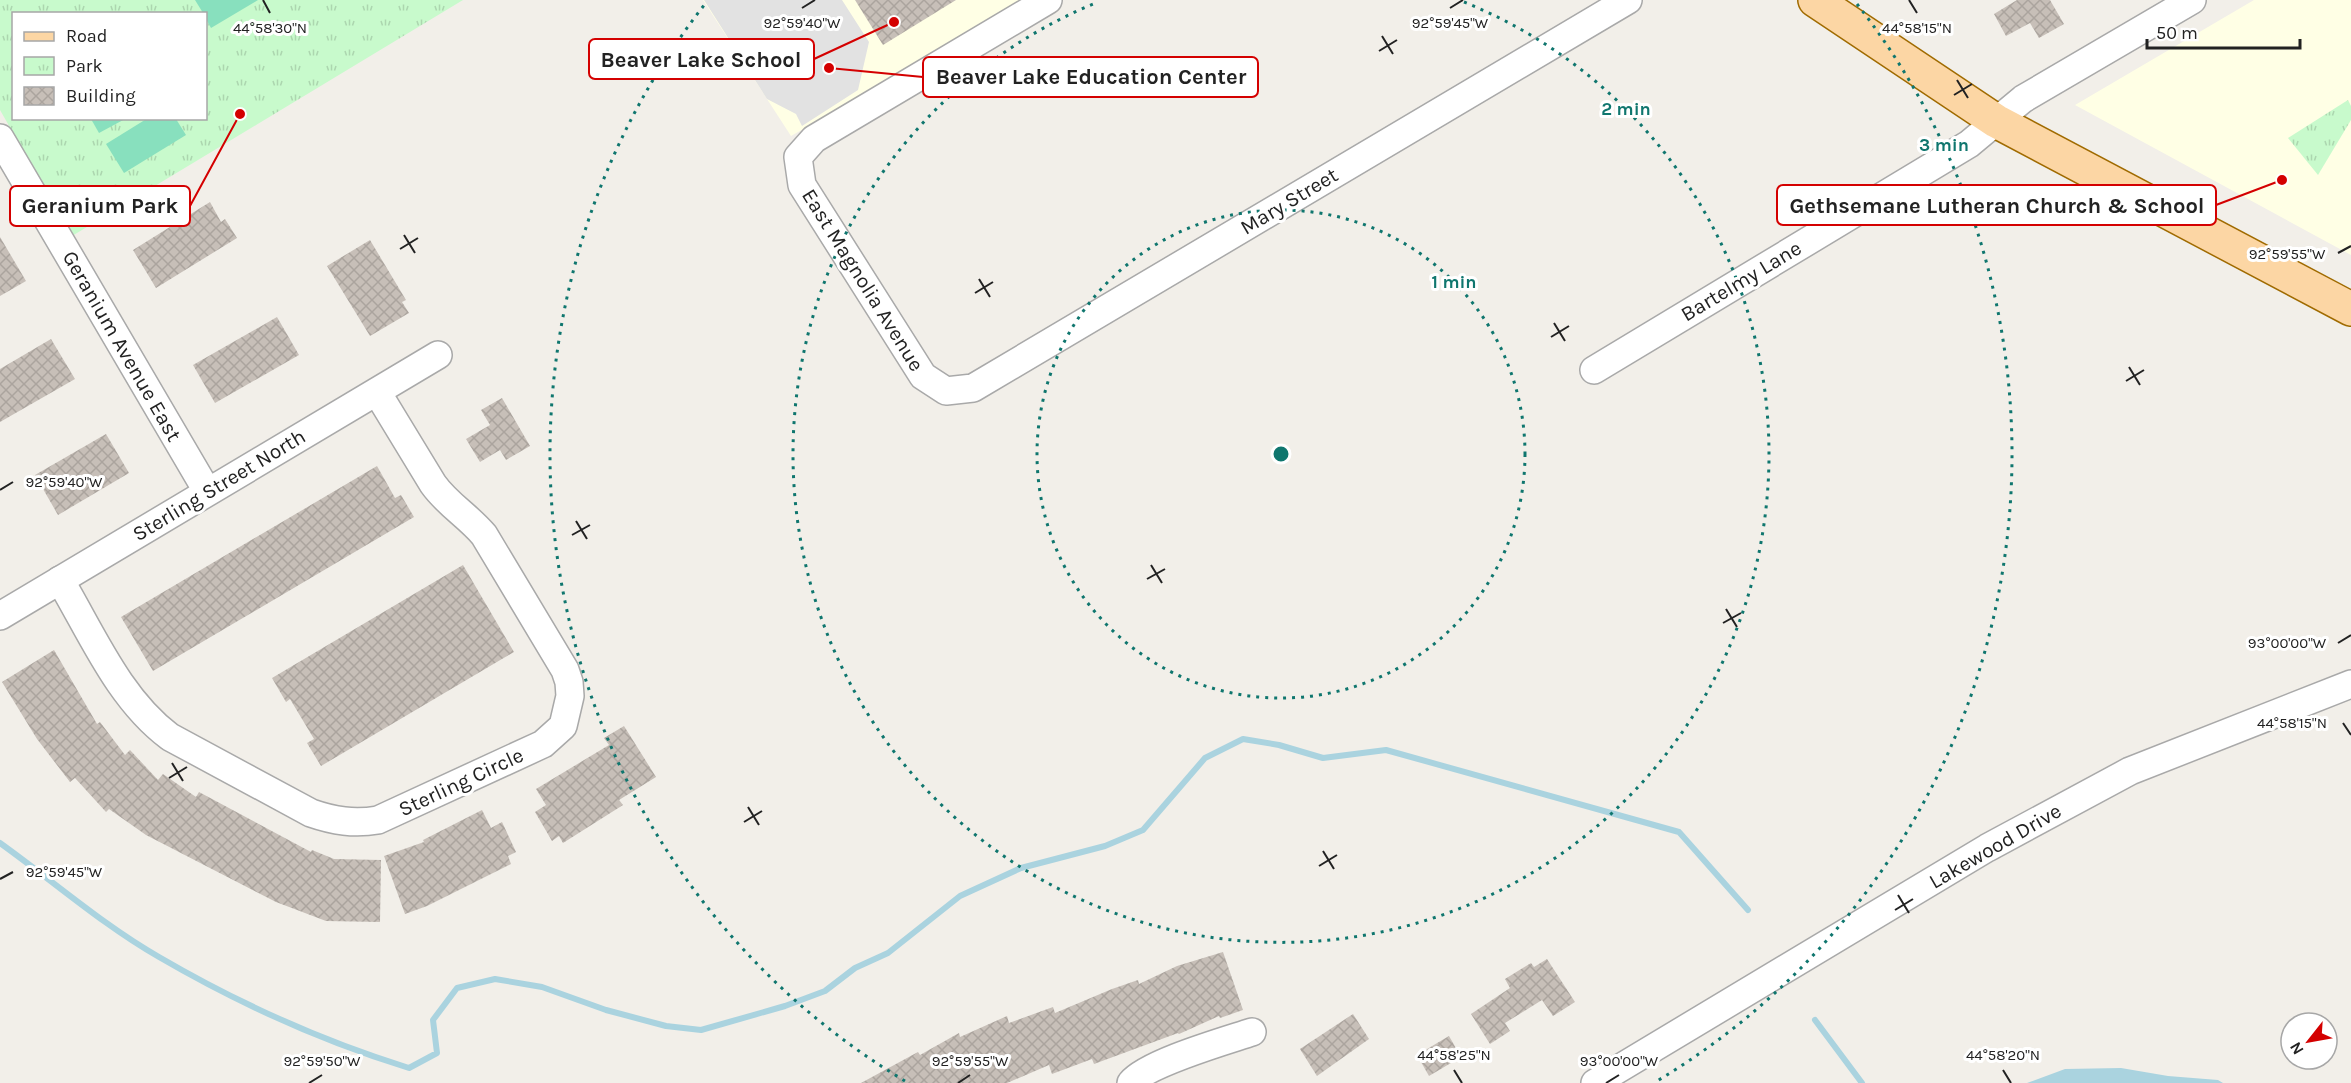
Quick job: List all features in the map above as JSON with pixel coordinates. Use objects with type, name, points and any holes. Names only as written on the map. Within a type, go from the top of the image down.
[{"type":"main road","points":[[1815,0],[1996,121],[2351,309]]},
{"type":"street","name":"East Magnolia Avenue","points":[[946,391],[923,376],[801,185],[798,157],[814,139],[1048,0]]},
{"type":"street","name":"Mary Street","points":[[946,391],[973,388],[1628,0]]},
{"type":"street","name":"Bartelmy Lane","points":[[1594,370],[1970,144],[2023,99],[2192,0]]},
{"type":"street","name":"Geranium Avenue East","points":[[0,138],[207,491]]},
{"type":"street","name":"Sterling Street North","points":[[0,616],[207,491],[438,356]]},
{"type":"street","name":"Sterling Circle","points":[[60,580],[125,691],[155,726],[170,737],[327,819],[361,823],[378,820],[543,744],[563,726],[568,710],[570,696],[565,669],[484,535],[474,523],[442,497],[377,392]]},
{"type":"street","name":"Lakewood Drive","points":[[1595,1083],[1987,848],[2130,771],[2351,684]]},
{"type":"street","points":[[1131,1083],[1135,1078],[1160,1065],[1252,1032]]},
{"type":"shaded area","points":[[703,0],[1030,0],[791,136]]},
{"type":"shaded area","points":[[704,0],[842,0],[869,42],[858,90],[802,126],[796,114],[767,99]]},
{"type":"shaded area","points":[[2254,0],[2351,0],[2351,255],[2075,105]]},
{"type":"green space","points":[[0,0],[463,0],[72,236],[0,110]]},
{"type":"green space","points":[[195,0],[258,0],[211,28],[207,21],[207,12],[202,12]]},
{"type":"green space","points":[[2348,100],[2351,106],[2351,120],[2318,175],[2288,138]]},
{"type":"green space","points":[[92,120],[123,120],[99,133]]},
{"type":"green space","points":[[145,120],[177,120],[186,135],[124,173],[106,144]]},
{"type":"water","points":[[2121,1068],[2168,1076],[2218,1080],[2223,1083],[2027,1083],[2065,1069]]},
{"type":"building","points":[[855,0],[956,0],[883,45]]},
{"type":"building","points":[[2017,0],[2050,0],[2064,24],[2039,38],[2030,23],[2006,36],[1994,14]]},
{"type":"building","points":[[210,202],[221,222],[225,219],[237,238],[156,288],[133,250]]},
{"type":"building","points":[[0,237],[26,281],[0,296]]},
{"type":"building","points":[[370,240],[406,300],[402,302],[409,313],[370,336],[327,266]]},
{"type":"building","points":[[277,317],[299,355],[215,403],[193,365]]},
{"type":"building","points":[[51,339],[75,379],[0,422],[0,369]]},
{"type":"building","points":[[502,398],[530,446],[506,460],[500,450],[480,462],[466,439],[490,425],[481,410]]},
{"type":"building","points":[[106,434],[129,473],[58,515],[35,475]]},
{"type":"building","points":[[377,466],[395,498],[401,495],[414,517],[153,671],[121,617]]},
{"type":"building","points":[[463,565],[514,652],[321,766],[307,743],[314,739],[290,699],[286,702],[272,678]]},
{"type":"building","points":[[54,650],[97,724],[100,722],[125,755],[130,750],[158,780],[163,774],[196,797],[199,792],[311,852],[312,850],[334,859],[381,860],[380,922],[326,921],[276,902],[146,835],[109,809],[106,812],[75,778],[70,782],[37,739],[2,682]]},
{"type":"building","points":[[624,726],[656,777],[619,800],[623,805],[563,843],[559,836],[552,841],[535,812],[546,805],[536,789],[609,745],[604,738]]},
{"type":"building","points":[[482,810],[491,828],[502,822],[516,852],[508,856],[511,864],[427,906],[405,914],[384,856],[424,842],[423,840]]},
{"type":"building","points":[[1223,952],[1243,1010],[1220,1018],[1219,1016],[1179,1034],[1094,1064],[1092,1059],[1052,1074],[1049,1065],[1007,1083],[861,1083],[918,1052],[920,1055],[959,1033],[960,1037],[1007,1016],[1009,1023],[1053,1007],[1055,1013],[1112,989],[1138,980],[1139,984],[1177,966]]},
{"type":"building","points":[[1547,959],[1575,1002],[1553,1016],[1542,1000],[1505,1023],[1510,1031],[1490,1044],[1471,1014],[1510,988],[1505,979],[1531,963],[1534,967]]},
{"type":"building","points":[[1353,1014],[1369,1039],[1317,1076],[1300,1049]]},
{"type":"building","points":[[1449,1036],[1461,1057],[1429,1076],[1417,1055]]},
{"type":"waterway","points":[[0,843],[118,931],[189,974],[281,1020],[344,1046],[409,1068],[437,1053],[433,1020],[457,988],[495,979],[542,987],[606,1010],[666,1026],[701,1030],[785,1006],[825,991],[855,968],[888,953],[960,896],[1021,868],[1105,846],[1143,830],[1205,758],[1243,739],[1279,745],[1323,758],[1386,750],[1679,832],[1748,910]]},
{"type":"waterway","points":[[1815,1020],[1862,1083]]},
{"type":"place","name":"Beaver Lake School","points":[[894,22]]},
{"type":"place","name":"Beaver Lake Education Center","points":[[829,68]]},
{"type":"place","name":"Geranium Park","points":[[240,114]]},
{"type":"place","name":"Gethsemane Lutheran Church & School","points":[[2282,180]]}]
